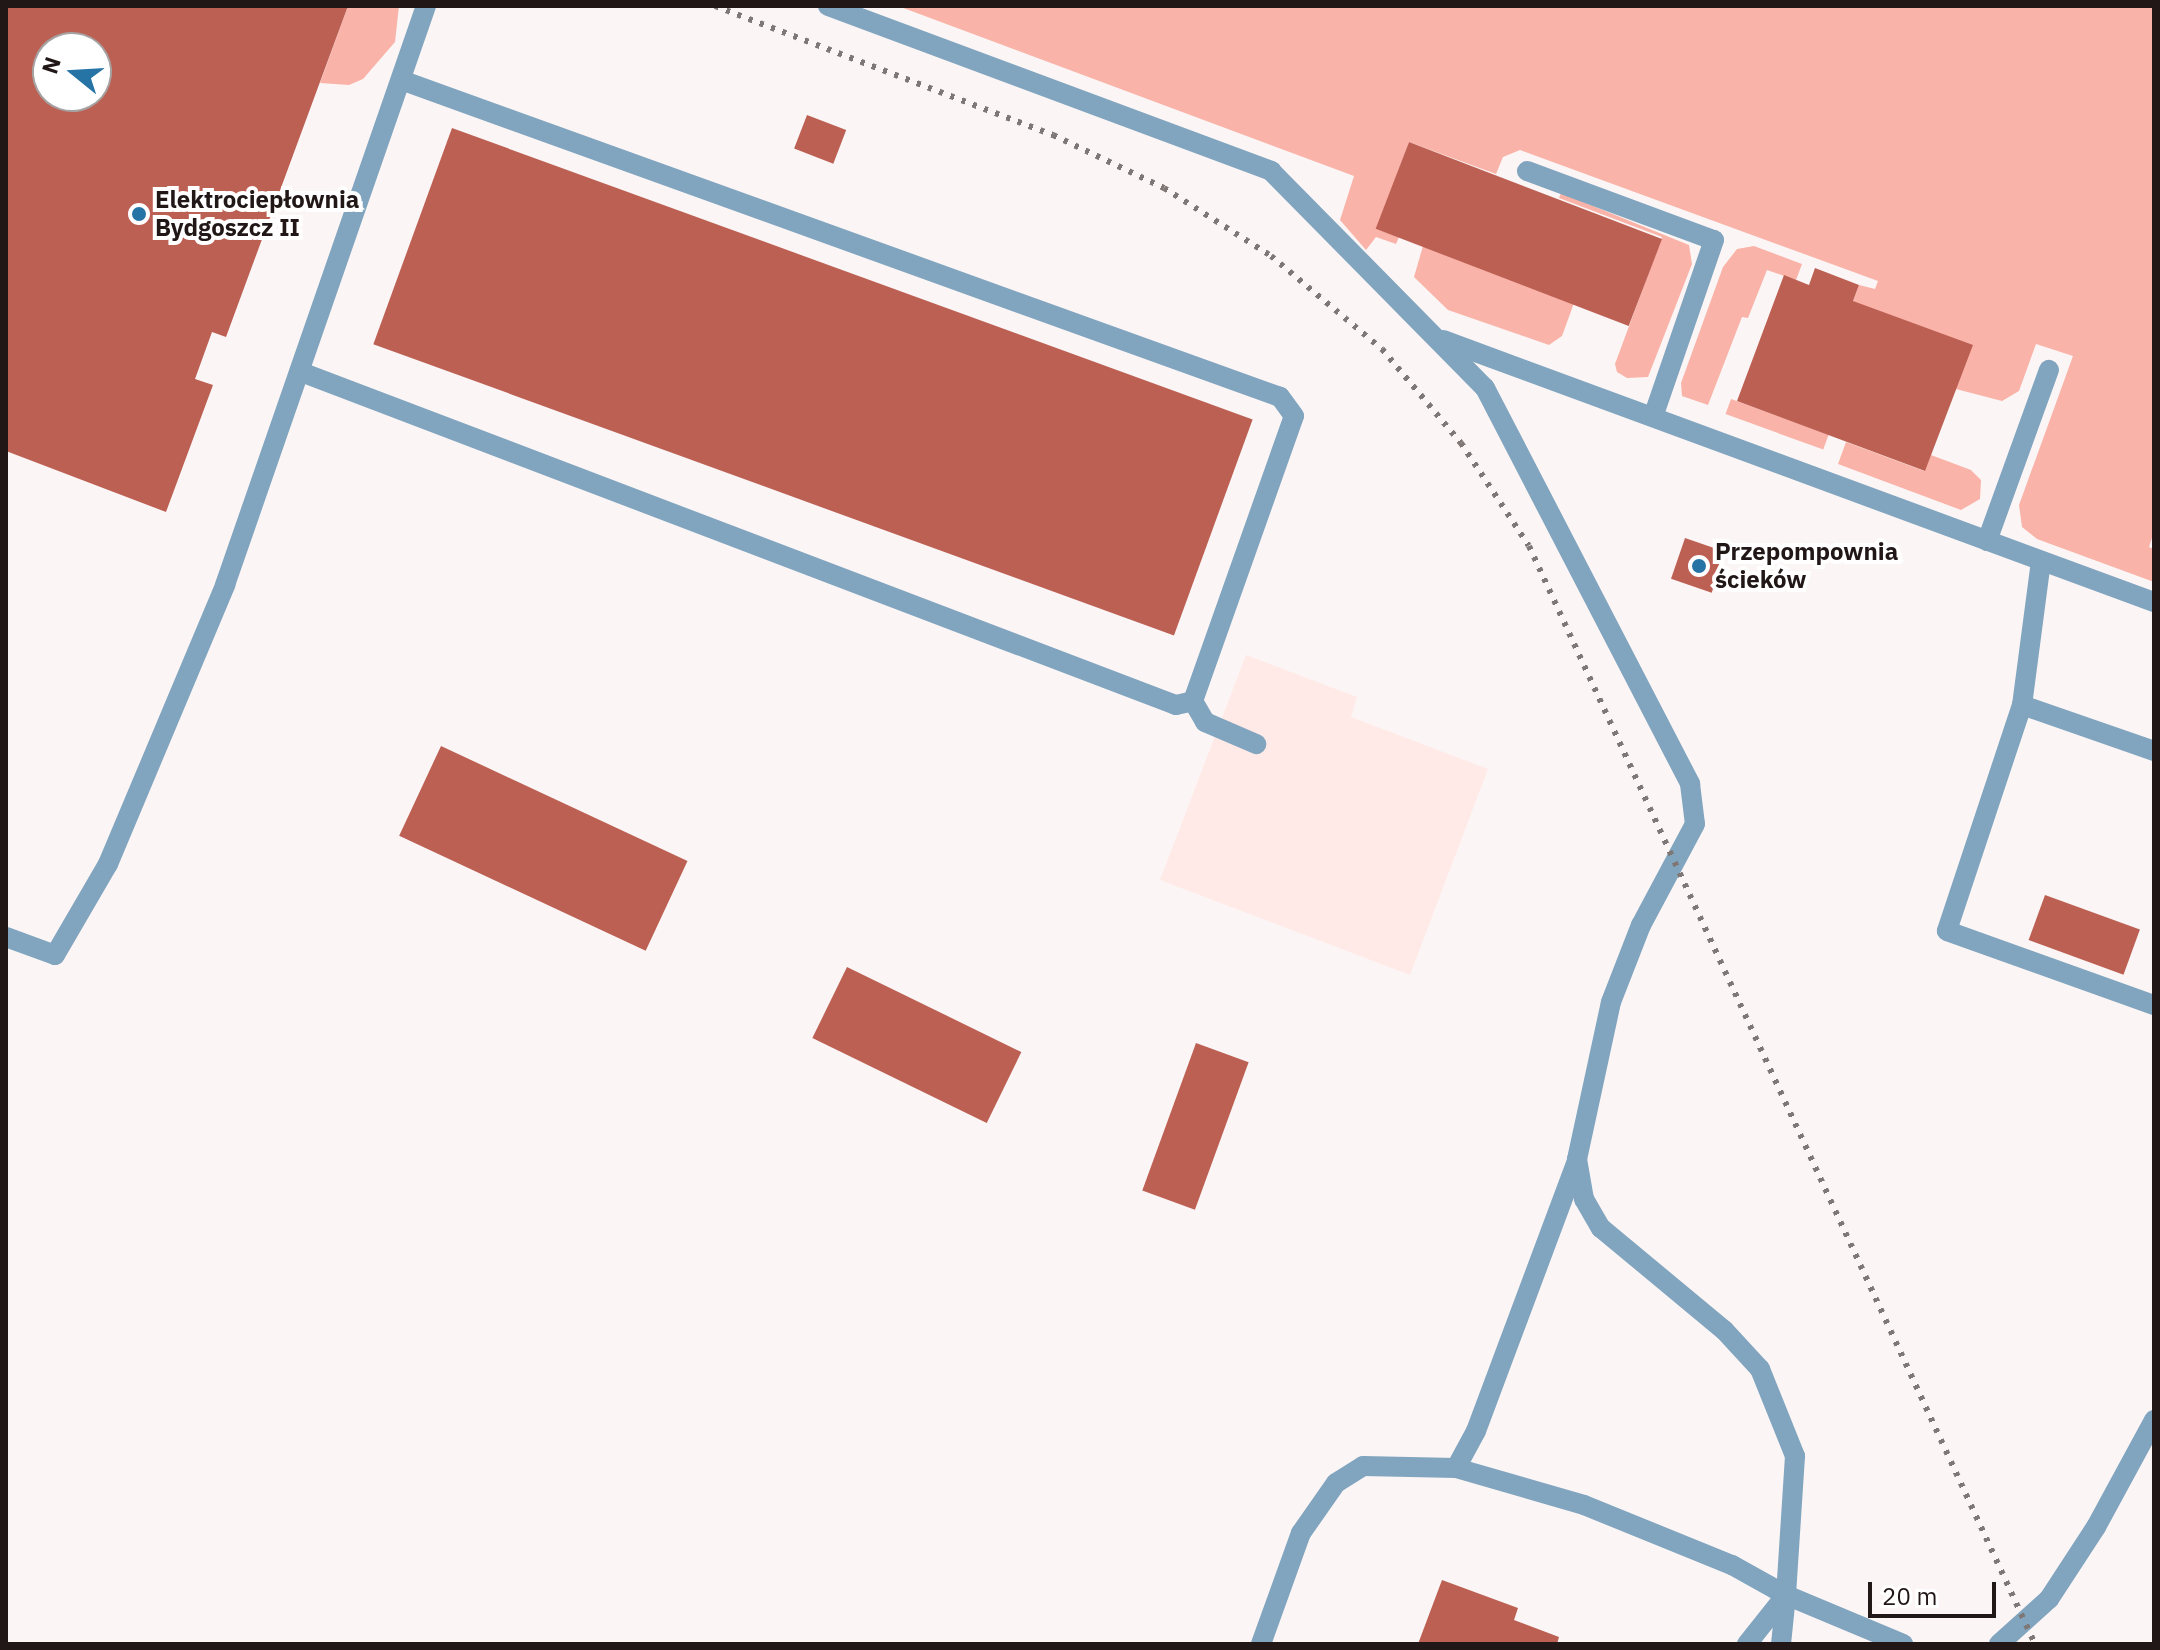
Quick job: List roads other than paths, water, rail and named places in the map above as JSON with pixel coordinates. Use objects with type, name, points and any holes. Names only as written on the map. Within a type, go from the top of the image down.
[{"type":"lane","points":[[6,937],[55,955],[108,864],[225,585],[426,6]]},
{"type":"lane","points":[[828,6],[1271,171],[1485,388],[1690,784],[1695,824],[1641,925],[1611,1002],[1577,1159],[1476,1431],[1456,1468]]},
{"type":"lane","points":[[401,80],[1280,397],[1294,416],[1193,701],[1205,722],[1256,744]]},
{"type":"lane","points":[[1527,171],[1714,240],[1653,417]]},
{"type":"lane","points":[[1435,337],[2154,602]]},
{"type":"lane","points":[[1987,541],[2049,370]]},
{"type":"lane","points":[[301,372],[1176,705],[1193,701]]},
{"type":"lane","points":[[2041,561],[2022,705],[1947,931],[2154,1005]]},
{"type":"lane","points":[[2022,705],[2154,751]]},
{"type":"lane","points":[[1577,1159],[1584,1199],[1601,1228],[1724,1330],[1765,1380],[1795,1456],[1781,1644]]},
{"type":"lane","points":[[1999,1644],[2049,1599],[2096,1527],[2154,1420]]},
{"type":"lane","points":[[1261,1644],[1301,1533],[1336,1483],[1363,1466],[1456,1468],[1656,1531],[1786,1595],[1903,1644]]},
{"type":"lane","points":[[1747,1644],[1786,1595]]},
{"type":"railway","points":[[715,6],[1053,135],[1164,188],[1271,256],[1382,349],[1461,443],[1529,546],[2035,1644]]},
{"type":"place","name":"Elektrociepłownia Bydgoszcz II","points":[[139,214]]},
{"type":"place","name":"Przepompownia ścieków","points":[[1699,566]]}]
